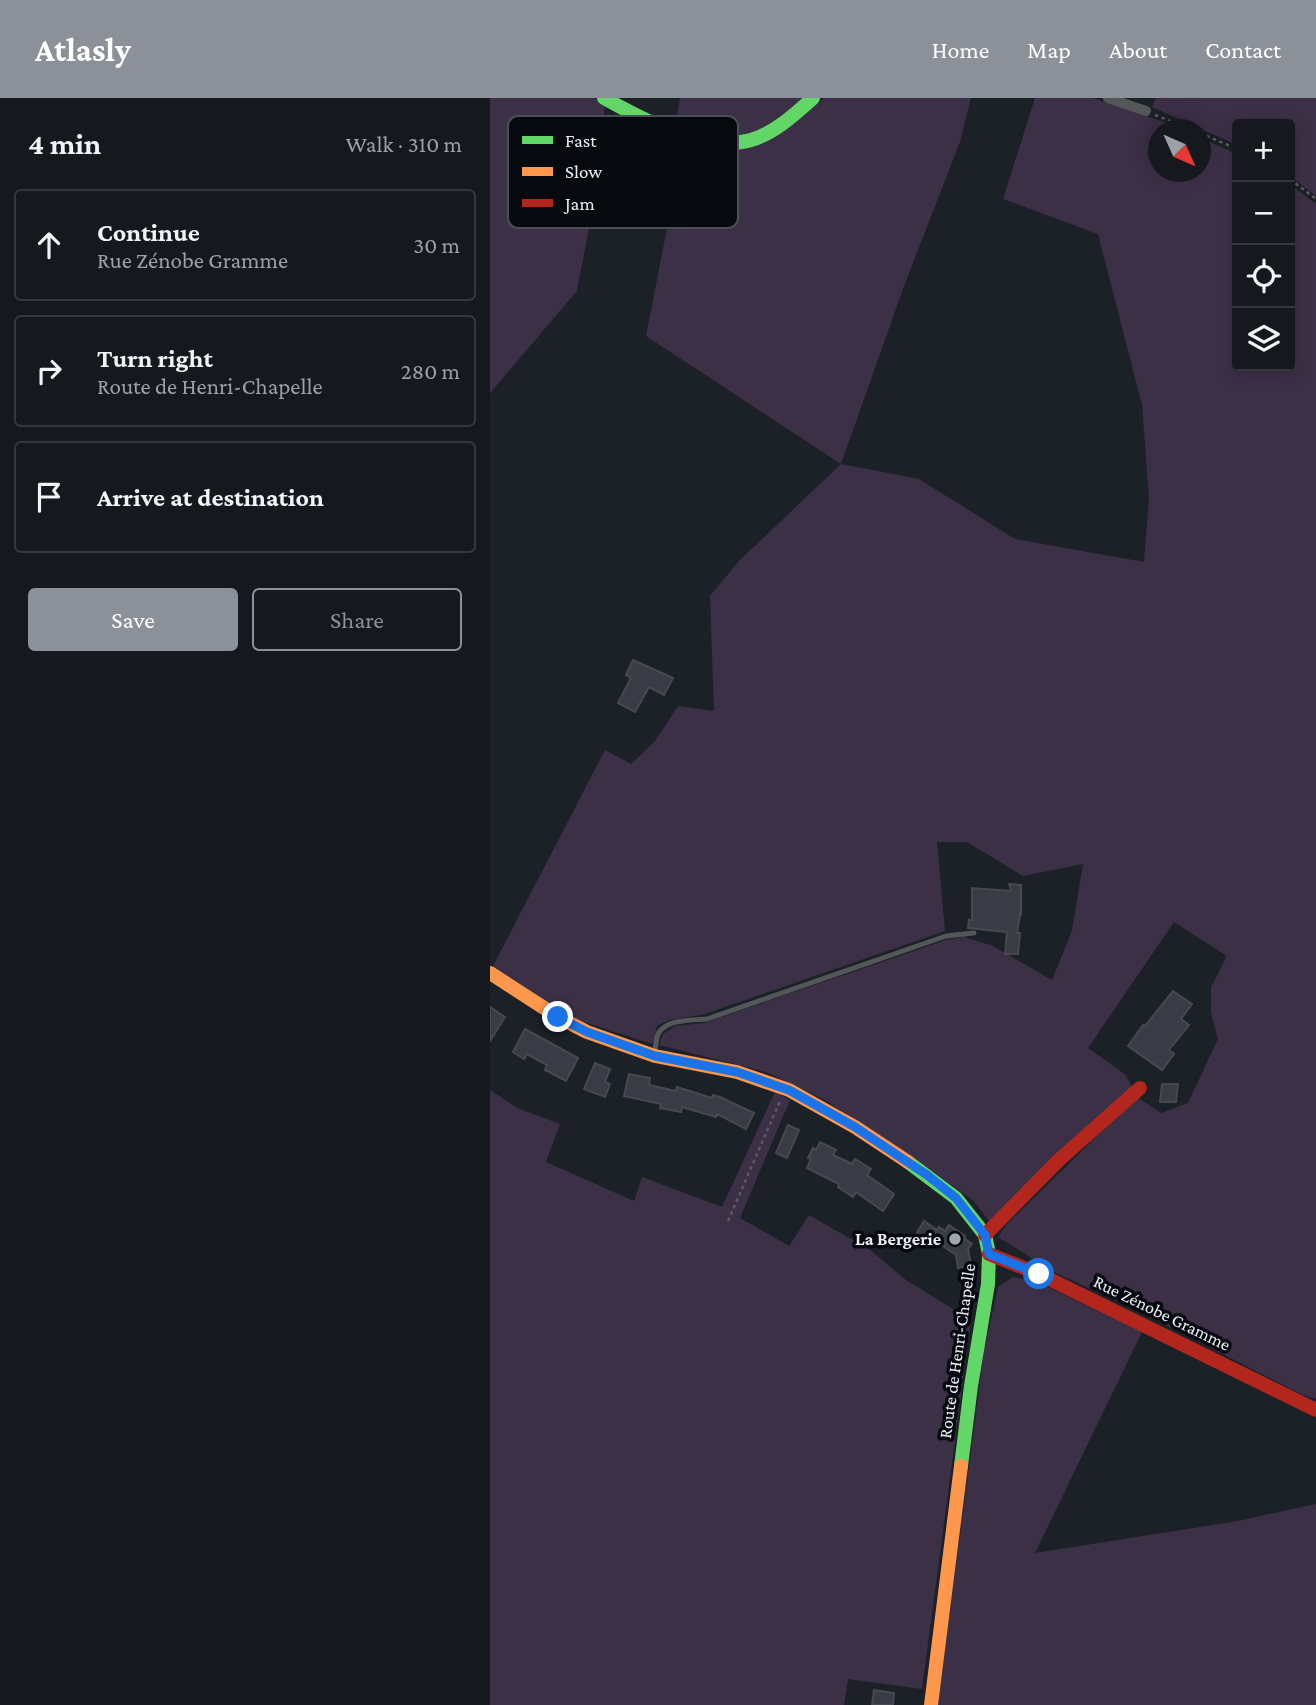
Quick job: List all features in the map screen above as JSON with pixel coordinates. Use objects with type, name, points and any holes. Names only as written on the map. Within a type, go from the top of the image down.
[{"type":"street","points":[[604,98],[637,116]]},
{"type":"street","points":[[738,142],[749,141],[768,132],[813,98]]},
{"type":"street","points":[[1108,98],[1146,111]]},
{"type":"street","name":"Route de Henri-Chapelle","points":[[490,972],[558,1017],[587,1032],[655,1056],[737,1072],[785,1088],[855,1127],[927,1175],[956,1198],[985,1235],[989,1254],[988,1284],[971,1386],[931,1705]]},
{"type":"street","points":[[985,1235],[1059,1160],[1140,1088]]},
{"type":"street","name":"Rue Zénobe Gramme","points":[[989,1254],[1039,1274],[1316,1410]]},
{"type":"lane","points":[[655,1056],[656,1038],[661,1029],[679,1021],[707,1018],[946,936],[974,933]]},
{"type":"path","points":[[1146,111],[1166,119]]},
{"type":"path","points":[[1211,137],[1232,147]]},
{"type":"path","points":[[1294,182],[1316,199]]},
{"type":"path","points":[[728,1221],[785,1088]]},
{"type":"shaded area","points":[[490,98],[595,98],[605,105],[604,116],[508,116],[508,228],[589,228],[577,291],[490,393]]},
{"type":"shaded area","points":[[680,98],[806,98],[759,132],[746,138],[738,139],[738,116],[677,116]]},
{"type":"shaded area","points":[[824,98],[971,98],[960,142],[904,286],[841,464],[646,336],[667,228],[738,228],[738,147],[743,148],[784,131]]},
{"type":"shaded area","points":[[1035,98],[1093,98],[1155,119],[1148,119],[1148,182],[1211,182],[1211,142],[1232,152],[1232,371],[1295,371],[1295,188],[1316,204],[1316,1399],[1054,1272],[998,1237],[1007,1224],[1137,1097],[1161,1113],[1188,1103],[1218,1039],[1211,1013],[1211,987],[1227,956],[1174,922],[1088,1048],[1126,1075],[1132,1087],[992,1225],[973,1200],[825,1100],[766,1072],[659,1045],[663,1034],[675,1026],[704,1023],[946,940],[964,937],[993,946],[1052,980],[1072,931],[1083,864],[1023,876],[967,842],[937,842],[945,931],[705,1014],[669,1020],[657,1026],[652,1044],[575,1019],[493,966],[605,750],[631,764],[655,741],[678,706],[714,711],[710,596],[739,561],[841,464],[919,479],[1015,539],[1144,562],[1149,498],[1142,405],[1098,234],[1003,199]]},
{"type":"shaded area","points":[[1156,98],[1316,98],[1316,196],[1295,180],[1295,119],[1232,119],[1232,143],[1211,133],[1211,119],[1179,119],[1152,107]]},
{"type":"shaded area","points":[[490,1090],[517,1108],[560,1124],[546,1162],[634,1201],[642,1177],[722,1207],[775,1092],[790,1100],[740,1218],[789,1246],[809,1215],[870,1250],[906,1280],[971,1320],[922,1689],[848,1679],[844,1705],[490,1705]]},
{"type":"shaded area","points":[[1013,1277],[1035,1281],[1142,1332],[1035,1553],[1238,1521],[1316,1504],[1316,1705],[938,1705],[984,1351],[998,1287]]},
{"type":"building","points":[[633,660],[673,678],[664,695],[649,687],[635,712],[618,703],[631,678],[626,675]]},
{"type":"building","points":[[1009,884],[1021,885],[1018,954],[1005,954],[1007,932],[968,928],[969,920],[972,920],[972,888],[1011,891]]},
{"type":"building","points":[[1173,991],[1192,1004],[1181,1019],[1189,1025],[1169,1050],[1174,1054],[1162,1070],[1128,1046]]},
{"type":"building","points":[[490,1007],[505,1017],[490,1041]]},
{"type":"building","points":[[525,1029],[578,1058],[566,1081],[545,1070],[547,1065],[527,1054],[524,1059],[513,1052]]},
{"type":"building","points":[[595,1063],[610,1069],[605,1082],[610,1084],[605,1097],[584,1089]]},
{"type":"building","points":[[629,1074],[650,1078],[649,1085],[676,1091],[677,1087],[712,1098],[713,1095],[720,1097],[754,1113],[746,1129],[717,1114],[716,1117],[682,1107],[681,1112],[660,1108],[661,1104],[624,1096]]},
{"type":"building","points":[[1162,1084],[1178,1084],[1176,1102],[1160,1102]]},
{"type":"building","points":[[788,1125],[799,1130],[787,1158],[776,1153]]},
{"type":"building","points":[[820,1142],[836,1150],[833,1155],[852,1164],[855,1159],[871,1169],[867,1175],[894,1194],[883,1211],[856,1192],[853,1197],[838,1187],[839,1184],[807,1168],[813,1148],[816,1150]]},
{"type":"building","points":[[924,1221],[937,1230],[939,1227],[945,1231],[949,1225],[965,1236],[972,1244],[968,1249],[971,1265],[958,1268],[956,1255],[936,1241],[932,1241],[928,1246],[915,1236]]},
{"type":"building","points":[[874,1690],[894,1693],[893,1705],[872,1705]]},
{"type":"traffic: fast","points":[[604,98],[637,116]]},
{"type":"traffic: fast","points":[[738,142],[768,133],[813,98]]},
{"type":"traffic: fast","points":[[908,1162],[956,1198],[985,1235],[989,1254],[988,1284],[961,1466]]},
{"type":"traffic: slow","points":[[490,973],[558,1017],[587,1032],[655,1056],[737,1072],[789,1090],[855,1127],[908,1162]]},
{"type":"traffic: slow","points":[[931,1705],[961,1466]]},
{"type":"traffic: jam","points":[[985,1235],[1059,1160],[1140,1088]]},
{"type":"traffic: jam","points":[[989,1254],[1039,1274],[1316,1410]]},
{"type":"place","name":"La Bergerie","points":[[955,1239]]},
{"type":"route","points":[[558,1017],[587,1032],[655,1056],[737,1072],[789,1090],[855,1127],[927,1175],[956,1198],[985,1235],[989,1254],[1039,1274]]}]
